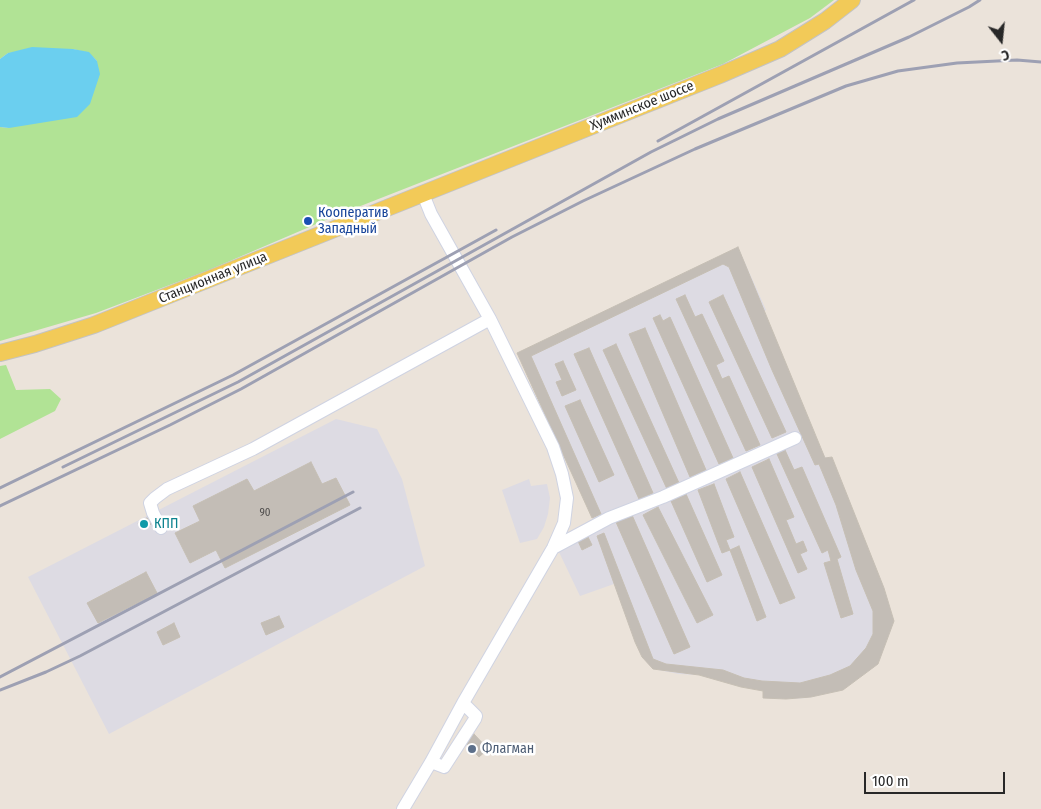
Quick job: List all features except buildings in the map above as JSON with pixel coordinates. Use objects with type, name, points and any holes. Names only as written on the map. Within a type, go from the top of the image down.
[{"type":"main road","name":"Хумминское шоссе","points":[[423,194],[720,75],[780,49],[825,22],[852,0]]},
{"type":"main road","name":"Станционная улица","points":[[0,353],[94,325],[423,194]]},
{"type":"street","points":[[402,809],[431,762],[463,702],[553,548],[564,523],[567,498],[553,446],[490,319],[431,214],[423,194]]},
{"type":"street","points":[[161,528],[152,513],[150,503],[167,490],[253,449],[490,319]]},
{"type":"street","points":[[553,548],[609,518],[664,498],[795,438]]},
{"type":"street","points":[[431,762],[444,767],[475,719],[476,716],[463,702]]},
{"type":"shaded area","points":[[738,247],[766,310],[761,314],[825,457],[832,458],[884,588],[894,621],[878,664],[843,690],[808,698],[763,698],[763,691],[699,675],[679,674],[653,669],[642,657],[635,642],[614,584],[580,596],[558,550],[598,529],[517,353]]},
{"type":"shaded area","points":[[336,419],[377,429],[402,479],[425,566],[109,734],[28,577]]},
{"type":"shaded area","points":[[529,479],[531,486],[547,484],[550,498],[548,514],[544,527],[537,539],[520,543],[502,490]]},
{"type":"green space","points":[[0,0],[834,0],[810,18],[723,64],[335,216],[209,270],[96,313],[0,341],[0,127],[9,128],[97,61],[89,53],[73,49],[8,53],[0,59]]},
{"type":"green space","points":[[6,365],[16,390],[50,389],[61,399],[55,411],[0,439],[0,366]]},
{"type":"water","points":[[32,47],[73,49],[89,52],[97,61],[100,74],[90,104],[77,117],[9,128],[0,127],[0,59],[8,53]]},
{"type":"railway","points":[[658,141],[914,0]]},
{"type":"railway","points":[[63,467],[238,382],[651,152],[718,119],[909,37],[980,0]]},
{"type":"railway","points":[[0,506],[241,389],[512,237],[583,201],[695,149],[846,86],[898,71],[957,63],[1017,60],[1041,62]]},
{"type":"railway","points":[[0,488],[233,375],[496,230]]},
{"type":"railway","points":[[0,677],[353,492]]},
{"type":"railway","points":[[0,690],[80,656],[360,508]]},
{"type":"place","name":"Кооператив Западный","points":[[308,221]]},
{"type":"place","name":"КПП","points":[[144,524]]},
{"type":"place","name":"Флагман","points":[[472,749]]}]
